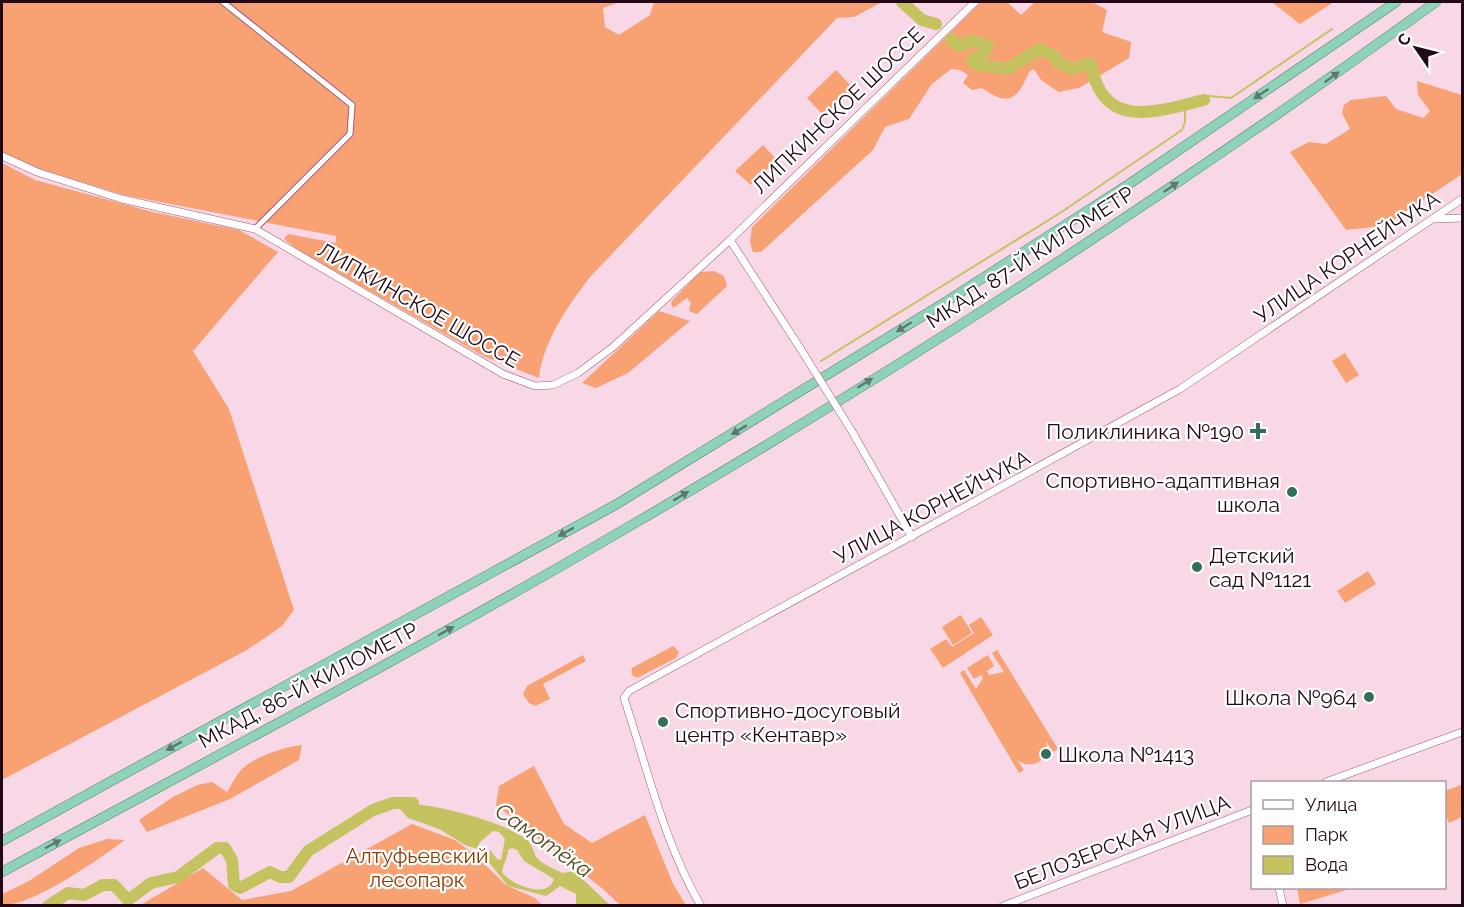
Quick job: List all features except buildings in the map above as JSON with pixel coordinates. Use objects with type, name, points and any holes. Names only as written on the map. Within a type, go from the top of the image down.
[{"type":"highway","name":"МКАД, 87-Й КИЛОМЕТР","points":[[617,504],[928,313],[1119,190],[1396,2]]},
{"type":"highway","name":"МКАД, 87-Й КИЛОМЕТР","points":[[631,526],[942,335],[1143,206],[1312,91],[1436,2]]},
{"type":"highway","name":"МКАД, 86-Й КИЛОМЕТР","points":[[2,841],[617,504]]},
{"type":"highway","name":"МКАД, 86-Й КИЛОМЕТР","points":[[2,872],[453,626],[631,526]]},
{"type":"street","points":[[224,2],[352,105],[350,134],[255,230]]},
{"type":"street","name":"ЛИПКИНСКОЕ ШОССЕ","points":[[2,156],[37,172],[122,199],[255,230],[488,366],[525,383],[541,387],[570,378],[613,347],[730,240],[975,2]]},
{"type":"street","points":[[1433,220],[1462,216],[1459,207],[1462,200]]},
{"type":"street","name":"УЛИЦА КОРНЕЙЧУКА","points":[[701,906],[686,879],[624,698],[629,691],[1180,389],[1462,200]]},
{"type":"street","points":[[730,240],[853,433],[912,537]]},
{"type":"street","points":[[1331,781],[1462,732]]},
{"type":"street","name":"БЕЛОЗЕРСКАЯ УЛИЦА","points":[[1003,906],[1251,810]]},
{"type":"street","points":[[1279,889],[1283,906]]},
{"type":"green space","points":[[2,2],[619,2],[603,8],[605,27],[619,35],[650,15],[654,2],[882,2],[854,17],[837,18],[590,277],[565,312],[551,337],[541,364],[539,378],[485,357],[298,250],[284,239],[288,234],[336,243],[336,236],[124,195],[36,168],[2,152]]},
{"type":"green space","points":[[981,2],[1007,2],[1021,15],[1035,2],[1092,2],[1107,10],[1102,32],[1131,42],[1129,58],[1079,88],[1059,92],[1041,80],[1034,69],[1029,72],[1016,94],[1006,99],[982,88],[972,90],[963,83],[968,75],[960,70],[951,69],[932,84],[909,119],[885,127],[873,150],[761,252],[753,252],[750,242],[752,227]]},
{"type":"green space","points":[[1272,2],[1334,2],[1300,24]]},
{"type":"green space","points":[[836,70],[853,88],[824,116],[807,98]]},
{"type":"green space","points":[[1417,81],[1462,95],[1462,174],[1392,221],[1374,227],[1346,230],[1290,152],[1309,142],[1326,144],[1350,129],[1342,113],[1344,105],[1351,100],[1386,96],[1396,109],[1423,118],[1430,111],[1418,95]]},
{"type":"green space","points":[[763,145],[777,160],[751,185],[735,171]]},
{"type":"green space","points":[[2,163],[35,180],[153,212],[239,230],[278,252],[193,351],[229,409],[294,610],[282,626],[247,650],[2,780]]},
{"type":"green space","points":[[714,271],[724,276],[727,286],[697,314],[689,311],[691,303],[687,298],[673,308],[671,302],[700,272]]},
{"type":"green space","points":[[659,311],[690,321],[628,373],[596,388],[582,383]]},
{"type":"green space","points":[[1345,353],[1359,375],[1346,383],[1332,361]]},
{"type":"green space","points":[[1368,571],[1376,584],[1345,603],[1337,591]]},
{"type":"green space","points":[[961,615],[972,633],[953,645],[942,627]]},
{"type":"green space","points":[[981,617],[993,635],[943,668],[930,649],[946,639],[952,647],[974,633],[969,625]]},
{"type":"green space","points":[[673,646],[679,652],[676,658],[637,678],[632,675],[632,668]]},
{"type":"green space","points":[[997,650],[1058,749],[1053,752],[1046,741],[1045,754],[1039,762],[1028,764],[1017,760],[1024,770],[1019,773],[960,673],[964,670],[976,689],[983,678],[981,675],[974,679],[967,668],[988,655],[994,666],[987,671],[989,675],[1004,672],[992,653]]},
{"type":"green space","points":[[583,655],[586,661],[543,684],[550,699],[535,706],[529,703],[523,694],[527,686]]},
{"type":"green space","points":[[302,745],[299,760],[230,799],[147,832],[139,820],[173,797],[197,785],[212,782],[227,792],[240,771],[252,761],[277,750]]},
{"type":"green space","points":[[534,766],[564,824],[592,843],[645,815],[673,884],[686,905],[620,905],[496,805],[499,786]]},
{"type":"green space","points":[[1461,785],[1462,817],[1449,823],[1446,816],[1446,791]]},
{"type":"green space","name":"Алтуфьевский лесопарк","points":[[412,824],[455,840],[474,854],[506,885],[535,898],[542,905],[139,906],[203,868],[242,900],[291,891]]},
{"type":"green space","points":[[107,839],[125,840],[48,890],[31,898],[2,905],[2,894],[29,881],[79,848]]},
{"type":"green space","points":[[1297,889],[1350,889],[1300,904]]},
{"type":"water","points":[[398,802],[446,809],[499,825],[526,839],[532,846],[536,857],[546,865],[562,873],[574,871],[610,905],[576,905],[576,894],[560,886],[546,896],[508,886],[478,849],[465,845],[439,829],[408,818],[397,806]],"holes":[[[493,831],[499,832],[505,839],[501,860],[497,859],[491,851],[479,847],[479,843]],[[512,848],[517,850],[524,861],[554,879],[550,885],[545,889],[529,888],[507,877],[502,872],[508,850]]]},
{"type":"waterway","points":[[902,2],[922,20],[936,24]]},
{"type":"waterway","points":[[1204,100],[1209,96],[1231,98],[1332,29]]},
{"type":"waterway","points":[[951,39],[958,46],[972,41],[988,45],[984,54],[972,60],[975,64],[1007,69],[1040,49],[1056,57],[1057,62],[1073,69],[1091,63],[1097,85],[1106,99],[1119,108],[1133,112],[1167,109],[1204,100]]},
{"type":"waterway","points":[[821,361],[1060,213],[1182,130],[1185,122],[1185,104]]},
{"type":"waterway","name":"Самотёка","points":[[48,906],[68,893],[84,895],[103,885],[114,885],[128,900],[151,883],[178,877],[217,848],[225,848],[232,860],[234,885],[240,888],[270,872],[280,877],[289,877],[308,851],[373,810],[393,803],[413,803]]},
{"type":"place","name":"Поликлиника №190","points":[[1258,431]]},
{"type":"place","name":"Спортивно-адаптивная школа","points":[[1292,492]]},
{"type":"place","name":"Детский сад №1121","points":[[1197,567]]},
{"type":"place","name":"Школа №964","points":[[1369,697]]},
{"type":"place","name":"Спортивно-досуговый центр «Кентавр»","points":[[663,722]]},
{"type":"place","name":"Школа №1413","points":[[1046,754]]}]
